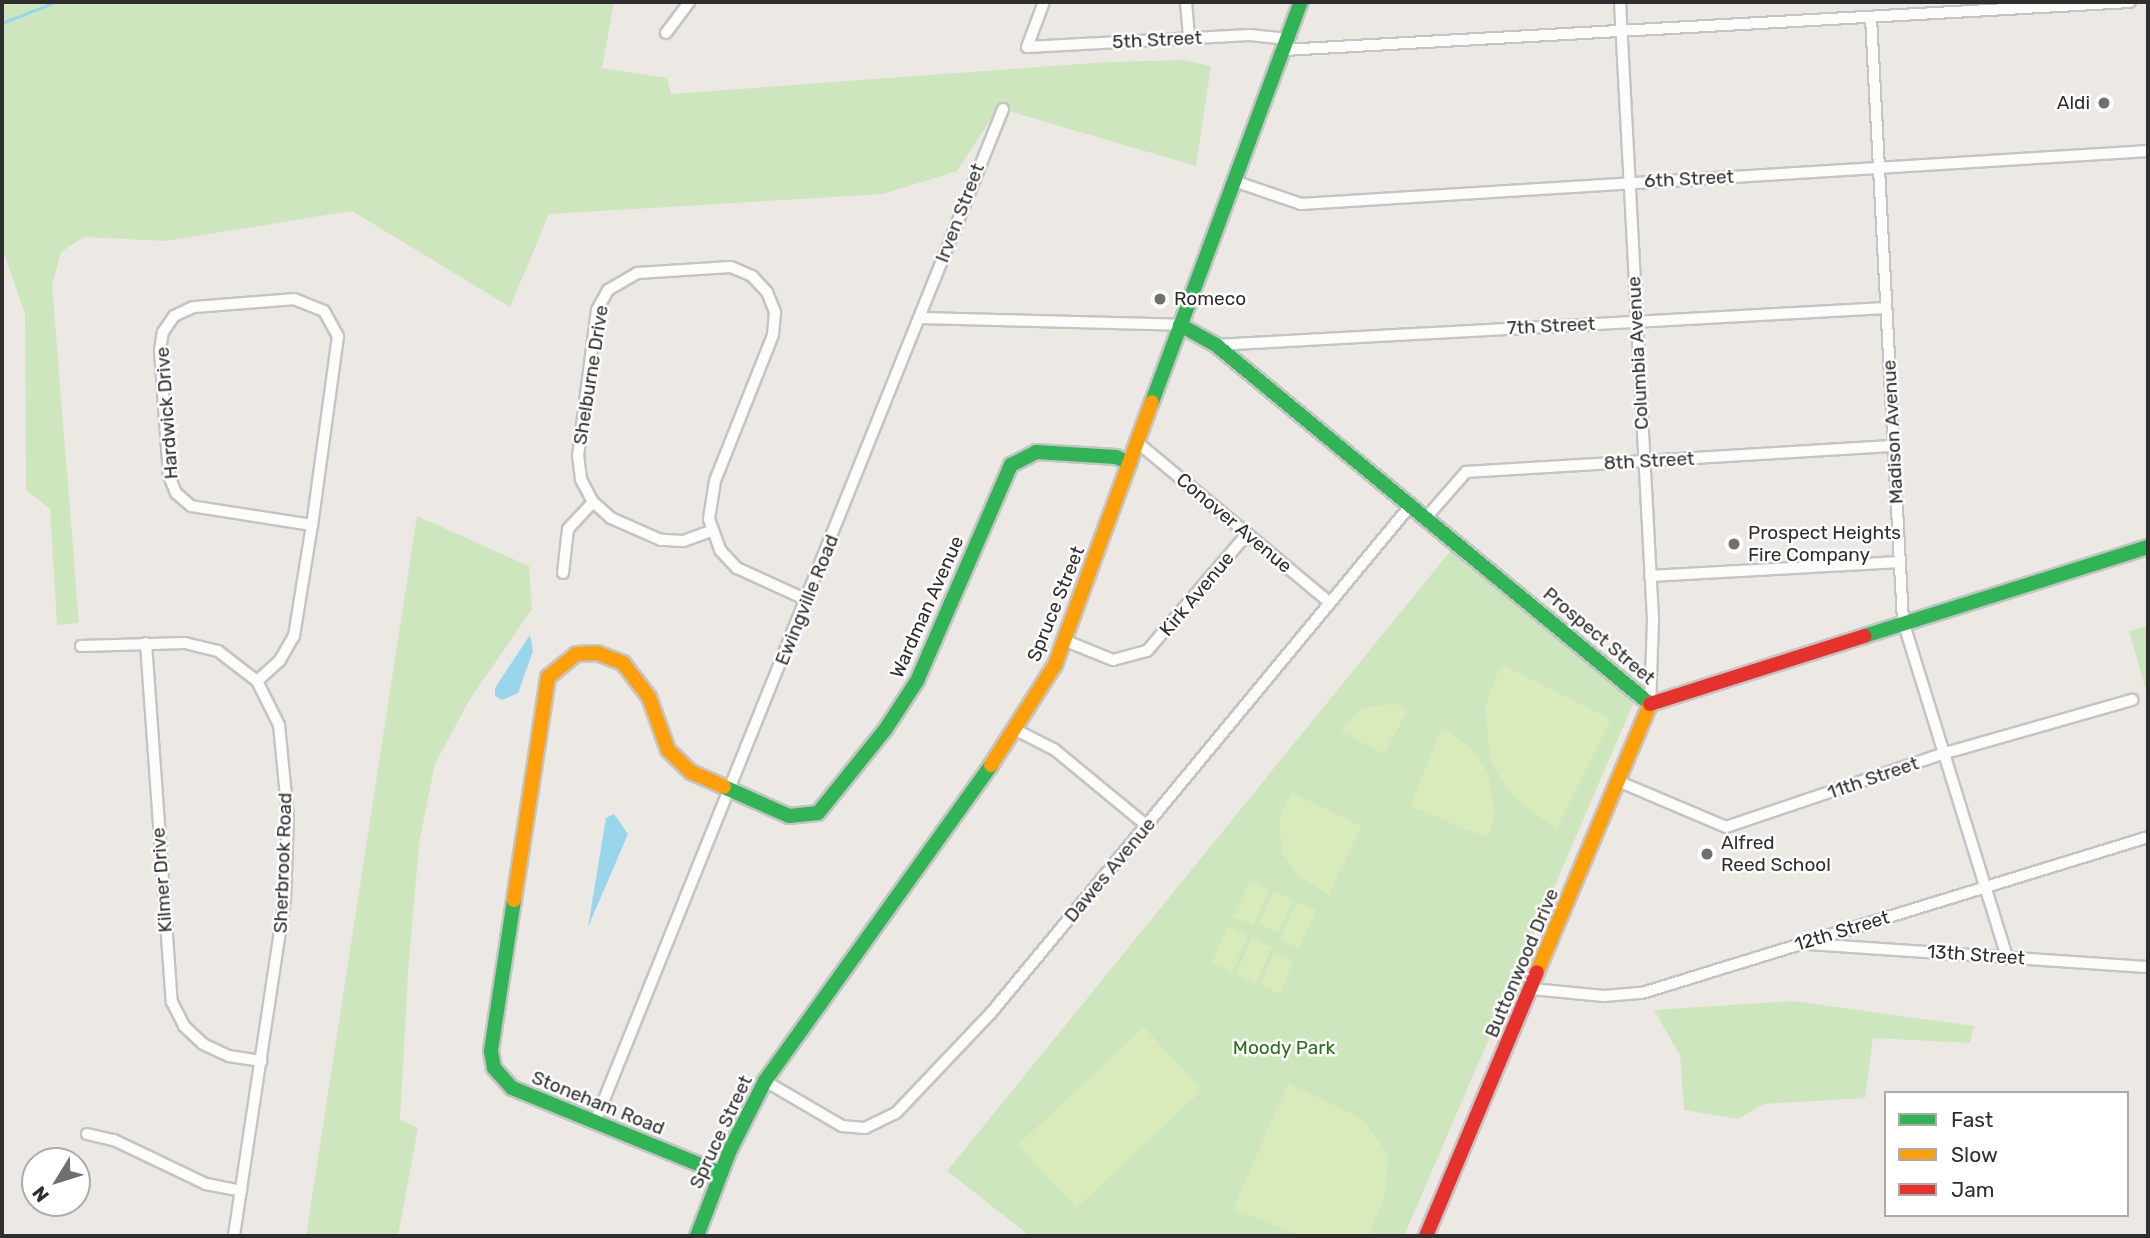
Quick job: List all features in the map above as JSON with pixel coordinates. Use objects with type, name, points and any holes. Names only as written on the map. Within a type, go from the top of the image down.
[{"type":"street","points":[[666,33],[689,2]]},
{"type":"street","name":"5th Street","points":[[1044,2],[1027,47],[1250,35],[1286,44],[1621,32],[2130,2]]},
{"type":"street","points":[[1186,2],[1189,38]]},
{"type":"street","name":"Spruce Street","points":[[700,1234],[720,1173],[765,1081],[1016,730],[1066,641],[1301,2]]},
{"type":"street","name":"Columbia Avenue","points":[[1620,2],[1650,576],[1650,704]]},
{"type":"street","name":"Madison Avenue","points":[[1871,17],[1903,621],[2007,958]]},
{"type":"street","name":"Irven Street","points":[[921,318],[957,217],[1003,109]]},
{"type":"street","name":"6th Street","points":[[1234,181],[1301,204],[2148,151]]},
{"type":"street","name":"Shelburne Drive","points":[[593,502],[581,480],[578,456],[602,299],[616,283],[637,273],[731,267],[760,283],[772,301],[775,324],[710,494],[711,531]]},
{"type":"street","name":"Hardwick Drive","points":[[257,681],[280,660],[294,636],[312,525],[339,345],[330,318],[315,304],[294,299],[183,311],[168,324],[160,350],[169,476],[176,493],[201,509],[312,525]]},
{"type":"street","name":"7th Street","points":[[1216,345],[1886,307]]},
{"type":"street","points":[[921,318],[1180,325]]},
{"type":"street","name":"Ewingville Road","points":[[595,1122],[921,318]]},
{"type":"street","name":"Prospect Street","points":[[1180,325],[1216,345],[1650,704],[1903,621],[2148,547]]},
{"type":"street","name":"Conover Avenue","points":[[1137,442],[1330,603]]},
{"type":"street","name":"8th Street","points":[[1425,519],[1466,472],[1894,446]]},
{"type":"street","name":"Wardman Avenue","points":[[500,1000],[543,690],[556,666],[586,653],[623,663],[649,697],[668,750],[691,772],[789,816],[809,817],[827,807],[917,681],[1010,465],[1035,452],[1116,457],[1130,463]]},
{"type":"street","points":[[563,573],[572,522],[593,502],[618,522],[661,540],[683,541],[711,531],[737,568],[807,600]]},
{"type":"street","name":"Dawes Avenue","points":[[765,1081],[842,1126],[865,1128],[887,1119],[991,1013],[1410,506]]},
{"type":"street","name":"Kirk Avenue","points":[[1066,641],[1113,660],[1147,651],[1247,534]]},
{"type":"street","points":[[1650,576],[1900,562]]},
{"type":"street","name":"Kilmer Drive","points":[[146,643],[172,1002],[184,1026],[203,1044],[229,1056],[262,1061]]},
{"type":"street","name":"Sherbrook Road","points":[[81,646],[185,643],[210,648],[233,659],[257,681],[279,725],[288,817],[284,910],[234,1236]]},
{"type":"street","name":"11th Street","points":[[1620,782],[1726,827],[1942,754],[2132,700]]},
{"type":"street","name":"Buttonwood Drive","points":[[1426,1236],[1620,782],[1650,704]]},
{"type":"street","points":[[1016,730],[1055,750],[1146,825]]},
{"type":"street","name":"12th Street","points":[[1532,989],[1604,996],[1642,993],[2148,837]]},
{"type":"street","name":"13th Street","points":[[1803,943],[2148,967]]},
{"type":"street","name":"Stoneham Road","points":[[500,1000],[491,1051],[498,1076],[512,1088],[720,1173]]},
{"type":"street","points":[[87,1135],[114,1140],[198,1181],[241,1191]]},
{"type":"green space","points":[[2,2],[614,2],[602,68],[667,78],[671,94],[1107,62],[1183,60],[1211,66],[1196,166],[998,108],[957,171],[883,194],[549,214],[510,307],[352,211],[165,241],[84,237],[61,252],[52,285],[79,623],[57,625],[50,509],[26,490],[25,314],[2,247]]},
{"type":"green space","points":[[417,516],[529,566],[532,609],[470,699],[435,764],[419,844],[400,1120],[418,1128],[398,1236],[306,1236]]},
{"type":"green space","name":"Moody Park","points":[[1456,544],[1639,690],[1404,1236],[1030,1236],[947,1171]]},
{"type":"green space","points":[[2148,626],[2148,698],[2129,631]]},
{"type":"green space","points":[[1501,664],[1611,719],[1556,829],[1511,795],[1490,760],[1485,707]]},
{"type":"green space","points":[[1395,704],[1408,710],[1384,754],[1340,731],[1361,708]]},
{"type":"green space","points":[[1442,727],[1473,749],[1488,774],[1495,814],[1488,838],[1410,806]]},
{"type":"green space","points":[[1292,793],[1362,826],[1328,895],[1296,874],[1281,851],[1280,816]]},
{"type":"green space","points":[[1249,881],[1269,890],[1253,926],[1233,917]]},
{"type":"green space","points":[[1274,891],[1293,900],[1278,933],[1259,924]]},
{"type":"green space","points":[[1297,902],[1316,911],[1299,948],[1280,939]]},
{"type":"green space","points":[[1228,927],[1248,936],[1232,972],[1212,964]]},
{"type":"green space","points":[[1252,938],[1272,947],[1256,983],[1236,975]]},
{"type":"green space","points":[[1274,953],[1293,961],[1280,993],[1260,985]]},
{"type":"green space","points":[[1793,1001],[1974,1026],[1970,1043],[1873,1038],[1865,1098],[1764,1104],[1738,1119],[1684,1110],[1680,1055],[1654,1010]]},
{"type":"green space","points":[[1144,1027],[1203,1090],[1076,1208],[1017,1145]]},
{"type":"green space","points":[[1288,1083],[1363,1119],[1388,1155],[1385,1196],[1368,1236],[1302,1236],[1233,1209]]},
{"type":"water","points":[[530,635],[533,651],[518,693],[502,700],[495,696],[495,688]]},
{"type":"water","points":[[614,814],[628,834],[588,927],[606,818]]},
{"type":"waterway","points":[[2,23],[55,2]]},
{"type":"traffic: fast","points":[[1152,402],[1301,2]]},
{"type":"traffic: fast","points":[[1180,325],[1216,345],[1650,704]]},
{"type":"traffic: fast","points":[[724,787],[789,816],[818,813],[885,730],[917,681],[1011,465],[1036,452],[1116,457],[1130,463]]},
{"type":"traffic: fast","points":[[1864,636],[2148,547]]},
{"type":"traffic: fast","points":[[697,1236],[730,1150],[765,1081],[991,765]]},
{"type":"traffic: fast","points":[[514,900],[491,1051],[494,1068],[512,1088],[720,1173]]},
{"type":"traffic: slow","points":[[991,765],[1055,665],[1152,402]]},
{"type":"traffic: slow","points":[[514,900],[548,677],[576,654],[597,653],[623,663],[649,697],[668,750],[691,772],[724,787]]},
{"type":"traffic: slow","points":[[1537,972],[1650,704]]},
{"type":"traffic: jam","points":[[1650,704],[1864,636]]},
{"type":"traffic: jam","points":[[1426,1236],[1537,972]]},
{"type":"place","name":"Aldi","points":[[2104,103]]},
{"type":"place","name":"Romeco","points":[[1160,299]]},
{"type":"place","name":"Prospect Heights Fire Company","points":[[1734,544]]},
{"type":"place","name":"Alfred Reed School","points":[[1707,854]]}]
